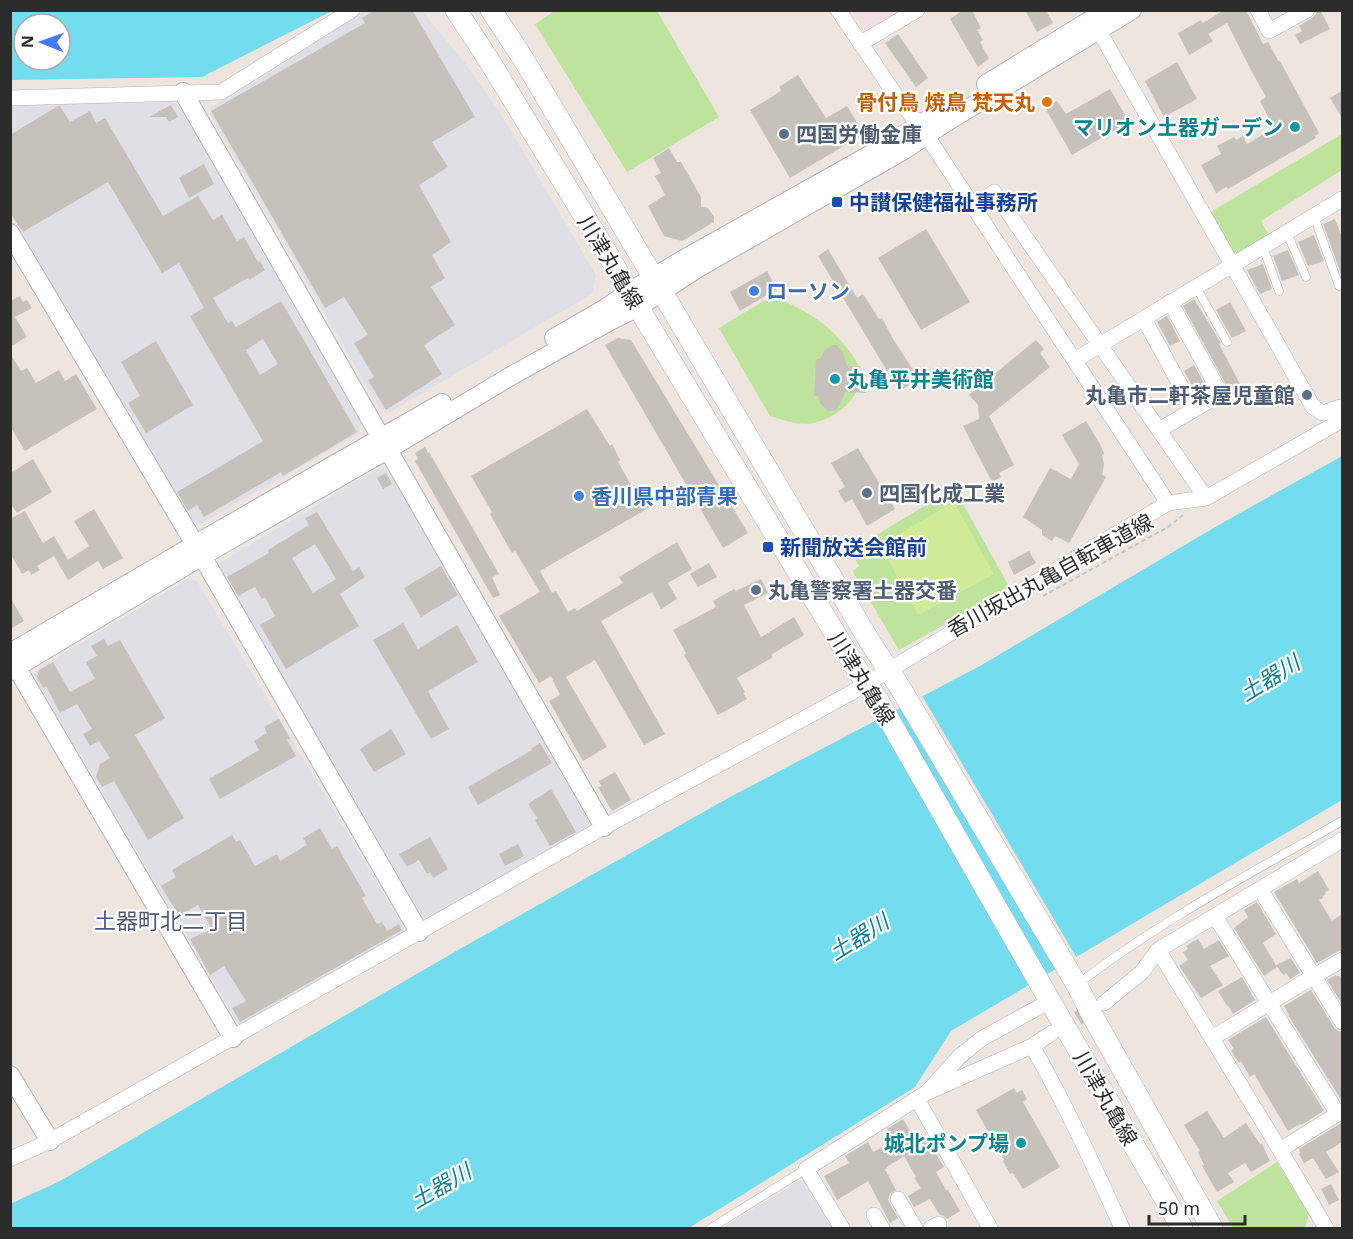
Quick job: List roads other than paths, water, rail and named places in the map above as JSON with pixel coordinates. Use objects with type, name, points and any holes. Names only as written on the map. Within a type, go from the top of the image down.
[{"type":"main road","name":"川津丸亀線","points":[[456,10],[610,258],[854,665],[879,702],[1182,1228]]},
{"type":"main road","name":"川津丸亀線","points":[[491,10],[531,70],[754,449],[870,642],[889,669],[1077,985],[1212,1228]]},
{"type":"street","points":[[10,98],[221,92],[352,10]]},
{"type":"street","points":[[838,10],[901,103],[923,130],[1168,503]]},
{"type":"street","points":[[861,43],[917,10]]},
{"type":"street","points":[[233,1038],[12,662],[198,550],[384,444],[612,320],[634,299],[658,284],[882,148],[923,130],[1100,20],[1132,10]]},
{"type":"street","points":[[1258,10],[1269,31],[1307,10]]},
{"type":"street","points":[[1100,20],[1232,266],[1312,407],[1323,412],[1342,407]]},
{"type":"street","points":[[183,92],[604,827]]},
{"type":"street","points":[[973,207],[994,192],[1206,498]]},
{"type":"street","points":[[1075,360],[1314,216],[1341,204]]},
{"type":"street","points":[[10,233],[198,550],[419,932]]},
{"type":"street","points":[[1039,306],[1063,291]]},
{"type":"street","points":[[1159,430],[1221,394],[1170,302]]},
{"type":"street","points":[[1144,319],[1194,410]]},
{"type":"street","points":[[10,1159],[50,1141],[604,827],[867,684],[1168,503],[1206,498],[1342,420]]},
{"type":"street","points":[[1104,1003],[1142,972],[1158,950],[1342,840]]},
{"type":"street","points":[[1260,889],[1342,1022]]},
{"type":"street","points":[[1215,916],[1340,1113],[1280,1150]]},
{"type":"street","points":[[1158,950],[1326,1228]]},
{"type":"street","points":[[1212,1038],[1342,960]]},
{"type":"street","points":[[922,1096],[959,1057],[981,1039],[1050,1001]]},
{"type":"street","points":[[842,1228],[806,1169],[922,1096],[1032,1046],[1052,1034]]},
{"type":"street","points":[[1032,1046],[1102,1182],[1122,1228]]},
{"type":"street","points":[[10,1075],[50,1141]]},
{"type":"street","points":[[922,1096],[990,1228]]},
{"type":"street","points":[[898,1199],[915,1228]]},
{"type":"street","points":[[874,1215],[882,1228]]},
{"type":"lane","points":[[1314,216],[1339,286]]},
{"type":"lane","points":[[1287,233],[1305,278]]},
{"type":"lane","points":[[1263,247],[1279,291]]},
{"type":"lane","points":[[1196,287],[1227,342]]},
{"type":"lane","points":[[1077,985],[1125,948],[1342,821]]},
{"type":"lane","points":[[711,1228],[806,1169]]},
{"type":"water","points":[[10,11],[332,11],[202,77],[11,80]]},
{"type":"water","name":"土器川","points":[[1342,456],[1342,800],[951,1031],[915,1087],[689,1228],[11,1228],[10,1204],[60,1181],[458,950],[732,796],[980,666],[1217,526]]},
{"type":"tunnel","points":[[1058,1030],[1099,1006]]},
{"type":"place","name":"骨付鳥 焼鳥 梵天丸","points":[[1047,102]]},
{"type":"place","name":"マリオン土器ガーデン","points":[[1295,127]]},
{"type":"place","name":"四国労働金庫","points":[[784,134]]},
{"type":"place","name":"中讃保健福祉事務所","points":[[837,202]]},
{"type":"place","name":"ローソン","points":[[754,291]]},
{"type":"place","name":"丸亀平井美術館","points":[[835,379]]},
{"type":"place","name":"丸亀市二軒茶屋児童館","points":[[1307,395]]},
{"type":"place","name":"四国化成工業","points":[[867,493]]},
{"type":"place","name":"香川県中部青果","points":[[579,496]]},
{"type":"place","name":"新聞放送会館前","points":[[768,547]]},
{"type":"place","name":"丸亀警察署土器交番","points":[[756,590]]},
{"type":"place","name":"城北ポンプ場","points":[[1021,1143]]},
{"type":"district","name":"土器町北二丁目","points":[[171,920]]}]
